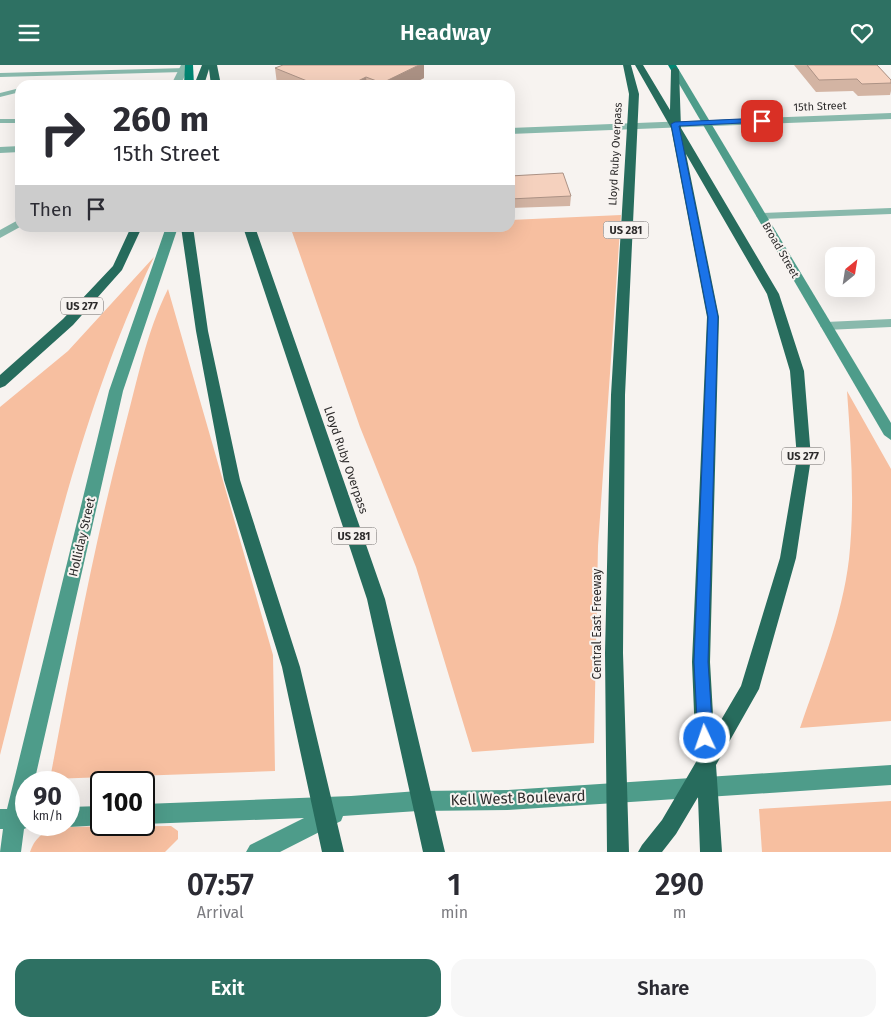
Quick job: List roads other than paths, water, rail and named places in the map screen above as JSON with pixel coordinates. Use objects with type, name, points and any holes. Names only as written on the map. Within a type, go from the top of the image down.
[{"type":"highway","points":[[201,80],[206,65]]},
{"type":"highway","points":[[214,65],[216,80]]},
{"type":"highway","name":"Lloyd Ruby Overpass","points":[[618,395],[634,94],[627,65]]},
{"type":"highway","name":"US 277","points":[[639,65],[773,294],[797,371],[804,458],[788,558],[750,689],[668,827],[649,852]]},
{"type":"highway","points":[[673,67],[675,124],[713,317],[701,662],[711,852]]},
{"type":"highway","name":"US 277","points":[[0,383],[68,322],[118,267],[135,232]]},
{"type":"highway","points":[[188,232],[202,331],[232,480],[290,667],[333,852]]},
{"type":"highway","name":"Lloyd Ruby Overpass","points":[[251,232],[376,599],[434,852]]},
{"type":"highway","name":"Central East Freeway","points":[[618,395],[614,653],[618,852]]},
{"type":"main road","points":[[186,67],[188,80]]},
{"type":"main road","name":"Broad Street","points":[[673,67],[891,435]]},
{"type":"main road","name":"Holliday Street","points":[[10,852],[14,819],[116,391],[170,232]]},
{"type":"main road","name":"Kell West Boulevard","points":[[155,814],[351,806],[418,801],[508,800],[891,775]]},
{"type":"main road","points":[[256,852],[351,806]]},
{"type":"street","points":[[179,80],[186,67]]},
{"type":"street","name":"15th Street","points":[[515,131],[891,116]]},
{"type":"street","points":[[0,149],[15,149]]},
{"type":"street","points":[[0,235],[15,226]]},
{"type":"street","points":[[826,325],[891,323]]},
{"type":"lane","points":[[0,75],[186,67]]},
{"type":"lane","points":[[0,95],[15,91]]},
{"type":"lane","points":[[0,121],[15,121]]},
{"type":"lane","points":[[761,216],[891,211]]}]
